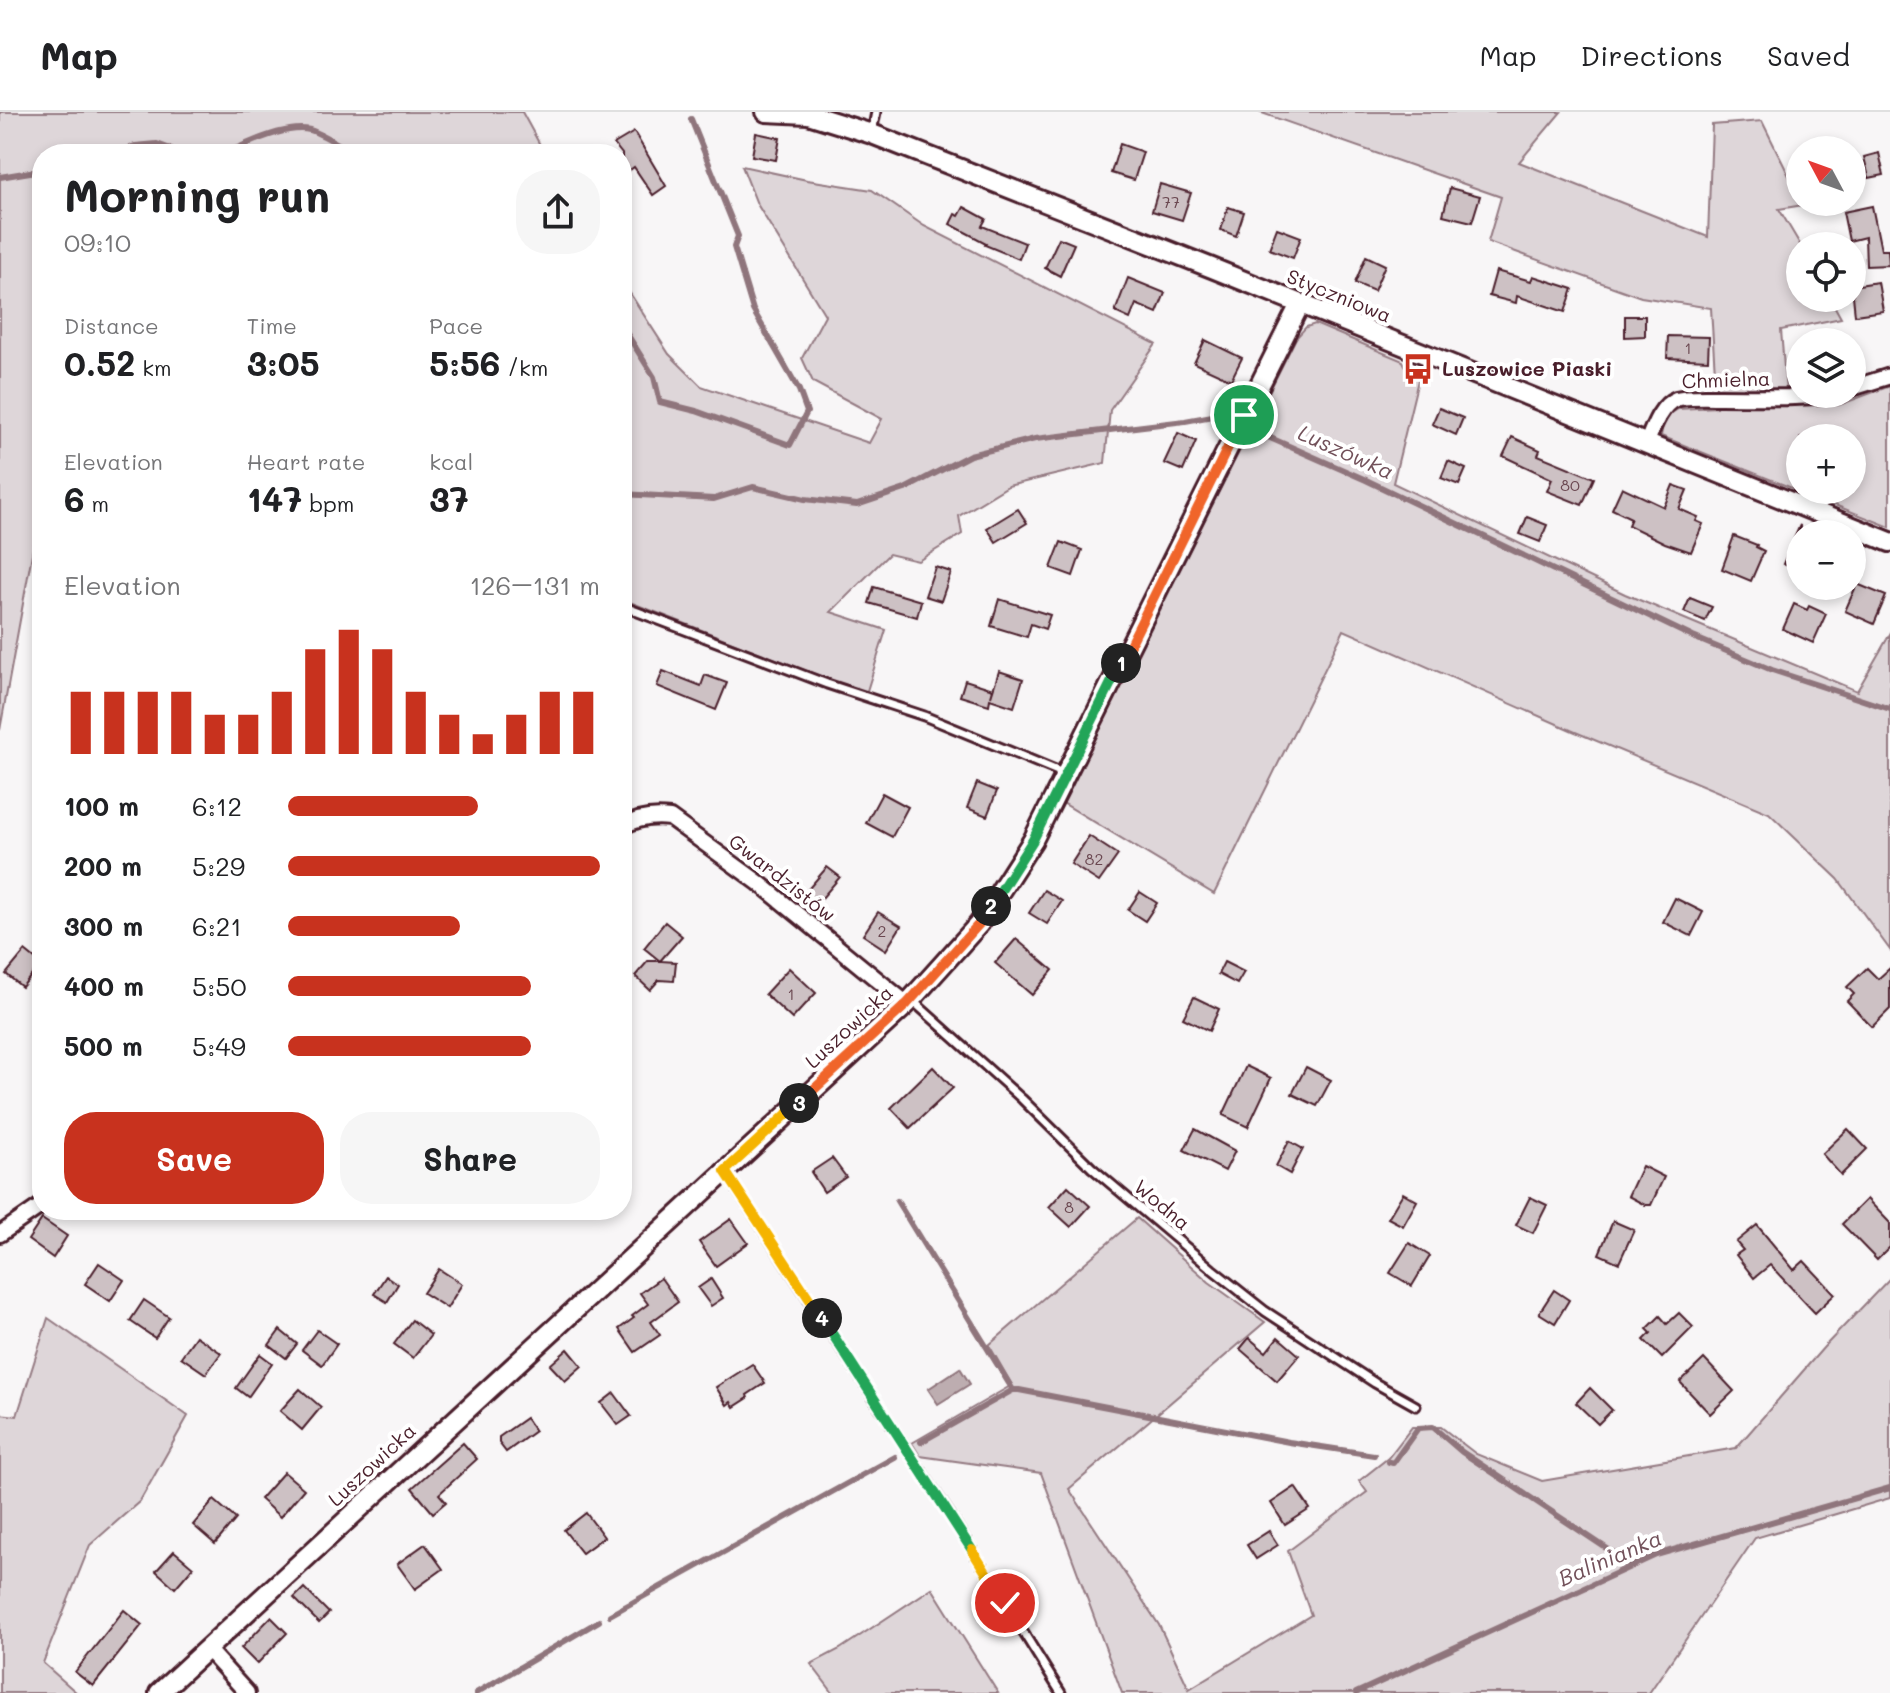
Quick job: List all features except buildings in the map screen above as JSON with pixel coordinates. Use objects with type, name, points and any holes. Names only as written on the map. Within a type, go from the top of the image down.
[{"type":"street","name":"Styczniowa","points":[[766,112],[808,114],[872,134],[1890,542]]},
{"type":"street","name":"Luszowicka","points":[[159,1693],[909,1001],[979,924],[1033,840],[1300,304]]},
{"type":"street","points":[[1866,384],[1890,376]]},
{"type":"street","name":"Chmielna","points":[[1646,445],[1658,419],[1676,399],[1786,398]]},
{"type":"street","name":"Gwardzistów","points":[[632,821],[670,818],[759,883],[909,1001]]},
{"type":"street","points":[[0,1234],[32,1212]]},
{"type":"street","points":[[207,1649],[247,1693]]},
{"type":"lane","points":[[872,134],[876,112]]},
{"type":"lane","points":[[632,610],[827,684],[924,716],[1066,775]]},
{"type":"lane","name":"Wodna","points":[[909,1001],[1022,1099],[1092,1168],[1223,1277],[1277,1319],[1403,1401],[1416,1406]]},
{"type":"lane","points":[[725,1171],[941,1500],[1061,1693]]},
{"type":"shaded area","points":[[0,112],[522,112],[540,144],[32,144],[32,554],[0,730]]},
{"type":"shaded area","points":[[1259,112],[1561,112],[1519,162],[1708,237],[1712,125],[1762,121],[1786,170],[1786,208],[1779,209],[1793,232],[1786,232],[1786,312],[1838,312],[1841,318],[1781,330],[1786,408],[1866,408],[1866,395],[1890,386],[1890,527],[1832,504],[1866,504],[1866,424],[1786,424],[1786,486],[1661,436],[1664,418],[1678,409],[1717,407],[1711,308],[1641,297],[1488,242],[1501,197]]},
{"type":"shaded area","points":[[742,166],[872,190],[924,226],[1156,344],[1110,410],[1105,463],[1008,486],[959,516],[962,534],[918,561],[889,554],[831,612],[886,630],[866,694],[632,603],[632,297],[669,354],[701,386],[869,443],[882,419],[813,382],[802,358],[825,315],[757,204]]},
{"type":"shaded area","points":[[1315,324],[1403,361],[1407,369],[1419,376],[1393,483],[1625,594],[1857,691],[1890,634],[1890,950],[1838,879],[1769,813],[1344,630],[1214,894],[1063,803],[1296,338],[1306,327]]},
{"type":"shaded area","points":[[1137,1218],[1209,1282],[1265,1322],[1069,1489],[1159,1625],[1189,1689],[1311,1615],[1288,1551],[1367,1492],[1359,1481],[1388,1458],[1412,1427],[1441,1427],[1476,1454],[1542,1481],[1736,1448],[1824,1347],[1890,1278],[1890,1498],[1755,1538],[1649,1693],[1122,1693],[1041,1473],[920,1456],[912,1443],[1012,1385],[989,1345]]},
{"type":"shaded area","points":[[48,1318],[188,1416],[140,1501],[90,1545],[43,1663],[77,1693],[0,1693],[0,1414],[17,1416]]},
{"type":"shaded area","points":[[960,1368],[970,1384],[938,1404],[928,1389]]},
{"type":"shaded area","points":[[932,1588],[998,1693],[833,1693],[811,1664],[840,1649]]},
{"type":"waterway","points":[[632,342],[654,377],[660,402],[696,411],[790,445],[807,412],[799,390],[753,310],[734,247],[738,236],[691,119]]},
{"type":"waterway","points":[[246,144],[301,129],[310,130],[337,144]]},
{"type":"waterway","name":"Luszówka","points":[[0,177],[32,172]]},
{"type":"waterway","name":"Luszówka","points":[[632,495],[714,499],[753,487],[805,499],[857,505],[905,489],[970,455],[1035,439],[1218,415],[1366,480],[1693,637],[1772,670],[1890,709]]},
{"type":"waterway","points":[[897,1201],[1013,1390]]},
{"type":"waterway","points":[[921,1442],[1013,1390],[1019,1390],[1289,1442],[1374,1455]]},
{"type":"waterway","points":[[1389,1462],[1393,1463],[1418,1428],[1433,1427],[1462,1452],[1633,1566]]},
{"type":"waterway","points":[[610,1615],[895,1457]]},
{"type":"waterway","name":"Balinianka","points":[[1356,1693],[1656,1555],[1890,1488]]},
{"type":"waterway","points":[[476,1693],[599,1621]]},
{"type":"place","name":"Luszowice Piaski","points":[[1418,369]]},
{"type":"route","points":[[1005,1603],[725,1171],[907,1004],[979,924],[1033,840],[1244,415]]}]
